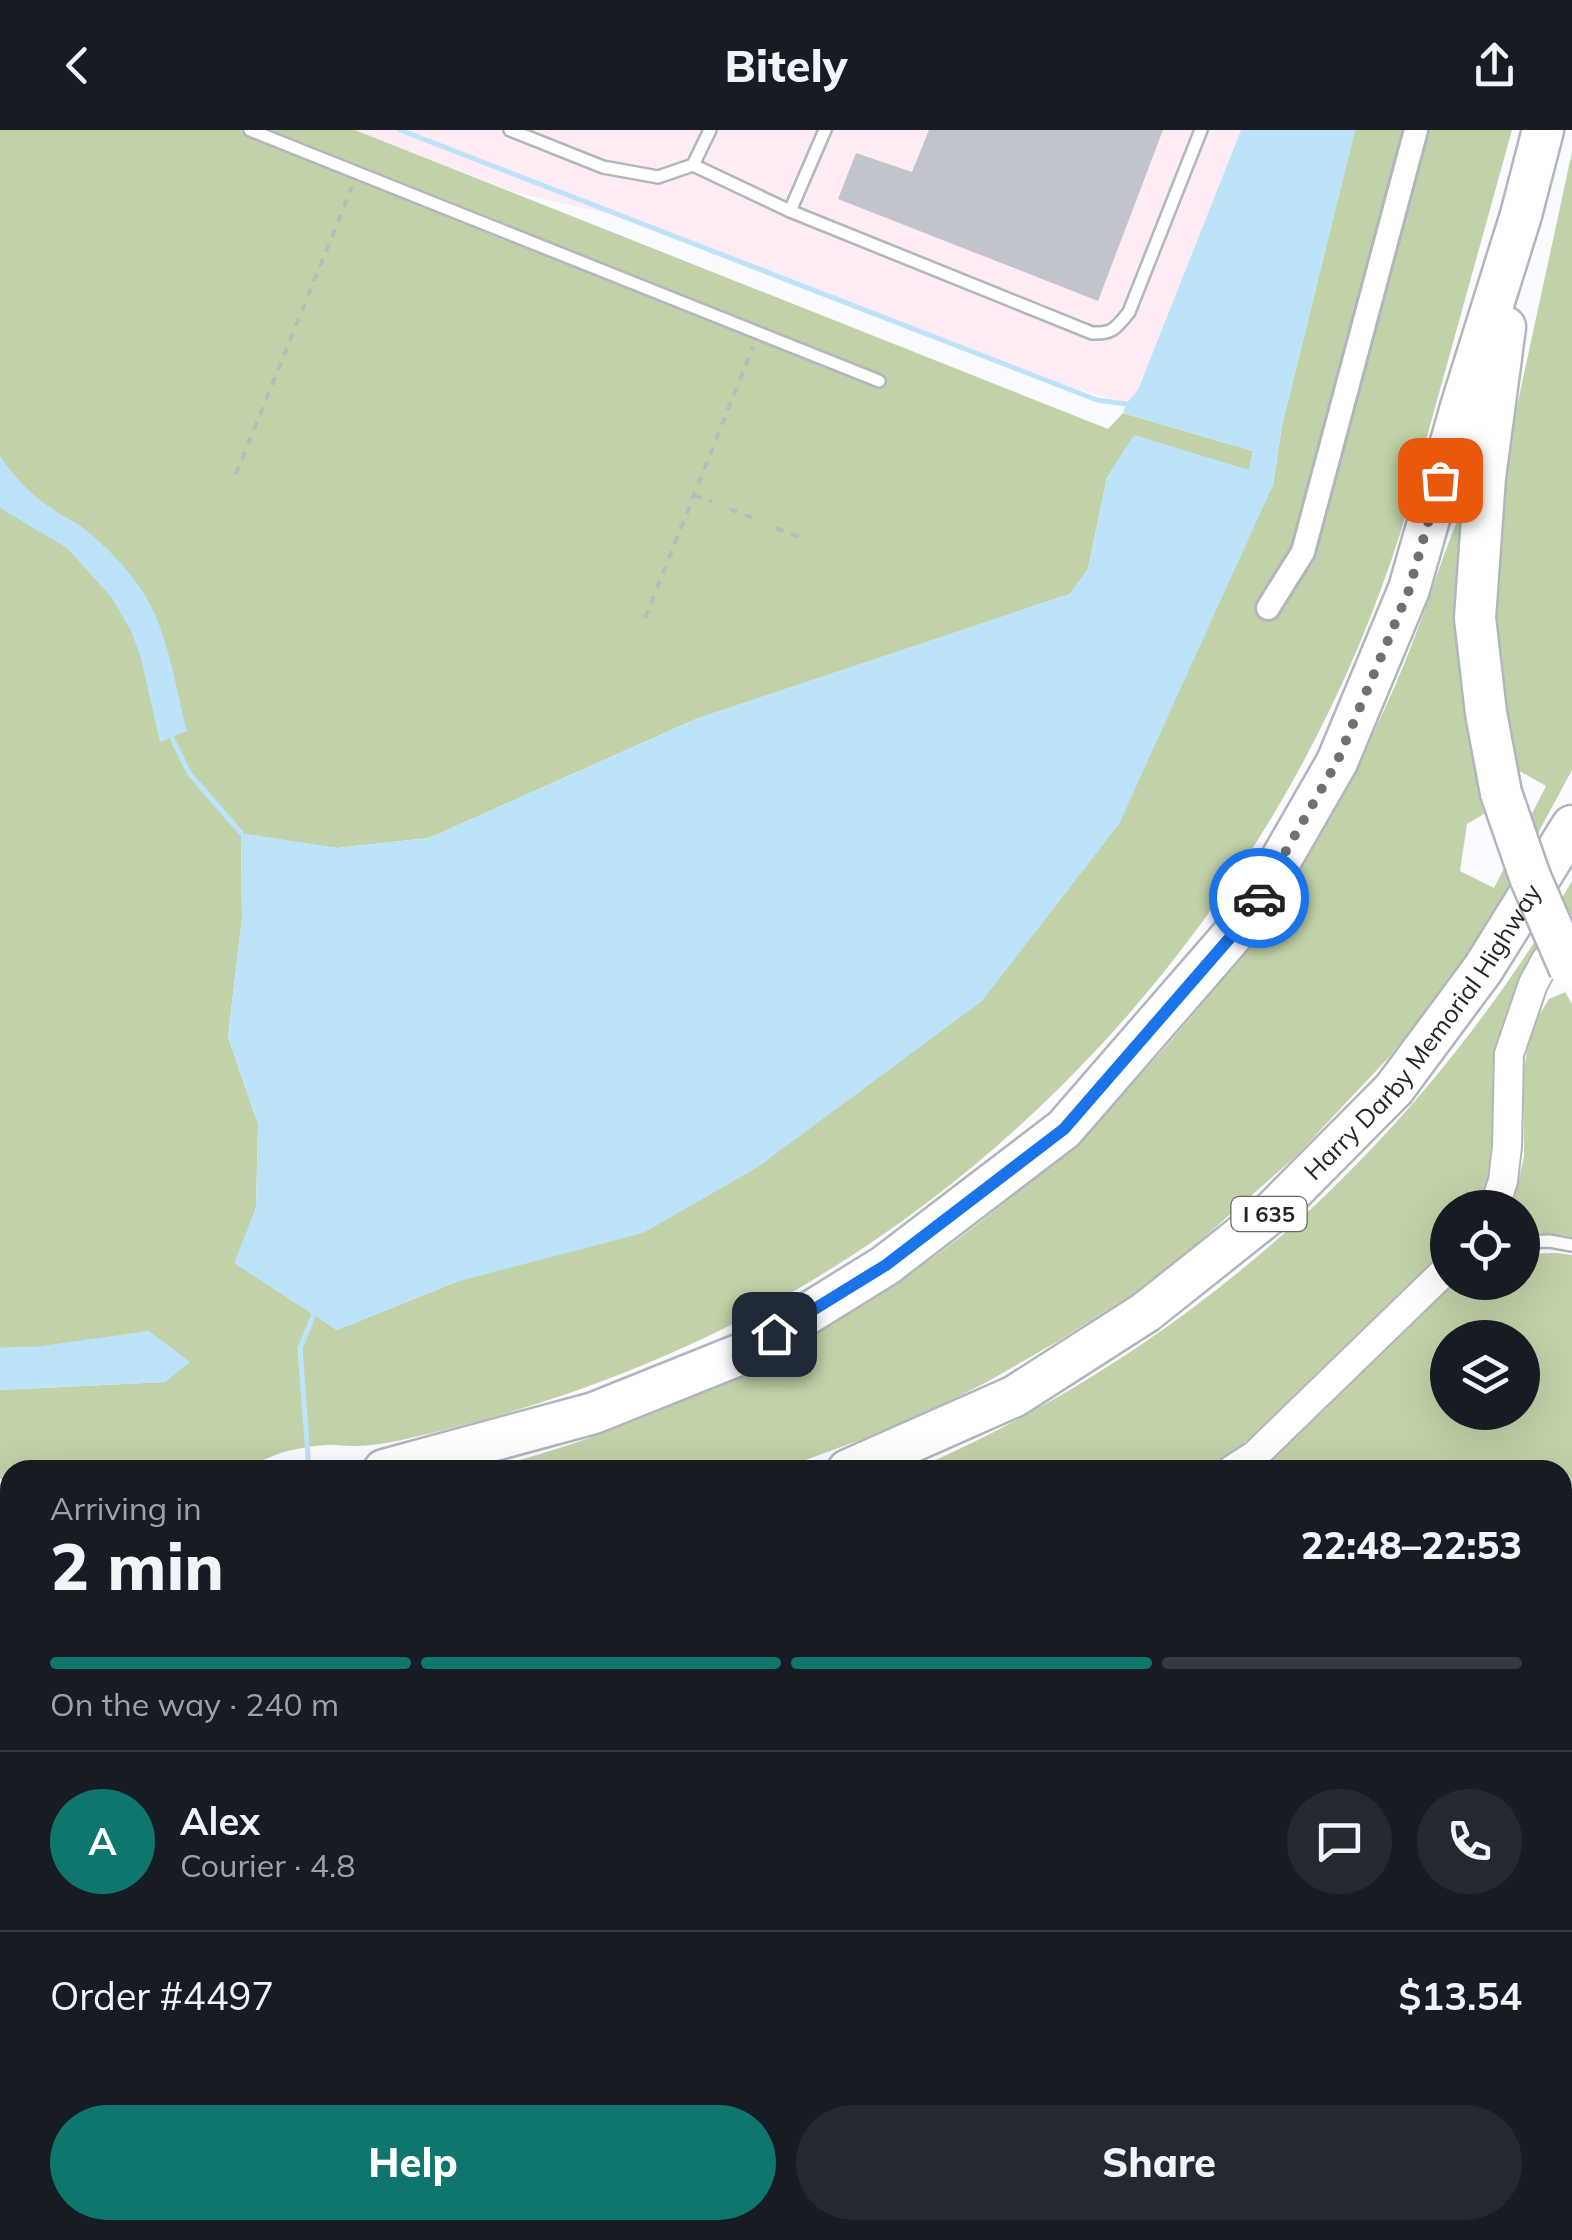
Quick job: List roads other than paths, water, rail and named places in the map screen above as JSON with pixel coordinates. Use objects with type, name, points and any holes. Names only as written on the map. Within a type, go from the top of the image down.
[{"type":"highway","points":[[421,1460],[594,1413],[746,1352],[886,1265],[1064,1129],[1248,917],[1337,762],[1409,590],[1543,130]]},
{"type":"highway","points":[[1520,214],[1485,477],[1475,618],[1486,713],[1501,793],[1530,878],[1571,958]]},
{"type":"highway","name":"Harry Darby Memorial Highway","points":[[871,1460],[1015,1396],[1146,1312],[1273,1211],[1394,1090],[1483,969],[1572,826]]},
{"type":"street","points":[[1268,608],[1303,552],[1416,130]]},
{"type":"street","points":[[1501,1190],[1508,1146],[1508,1054],[1532,984],[1546,960],[1571,958]]},
{"type":"street","points":[[1247,1460],[1430,1285]]},
{"type":"lane","points":[[250,130],[879,381]]},
{"type":"lane","points":[[510,130],[603,166],[658,177],[693,165],[790,211],[1092,334],[1106,334],[1129,312],[1201,130]]},
{"type":"lane","points":[[693,165],[710,130]]},
{"type":"lane","points":[[790,211],[825,130]]},
{"type":"lane","points":[[1540,1241],[1572,1245]]},
{"type":"water","points":[[1241,130],[1355,130],[1282,425],[1273,485],[1119,824],[982,1001],[758,1167],[643,1233],[456,1282],[337,1330],[234,1263],[256,1208],[258,1124],[228,1037],[242,918],[241,833],[337,848],[429,838],[696,719],[1070,594],[1088,569],[1107,477],[1134,435],[1249,470],[1253,451],[1123,413],[1138,390]]},
{"type":"water","points":[[0,456],[38,499],[101,543],[139,586],[163,636],[187,731],[160,742],[141,658],[112,598],[67,548],[0,508]]},
{"type":"water","points":[[149,1331],[190,1362],[165,1382],[0,1390],[0,1348]]},
{"type":"waterway","points":[[400,130],[1097,400],[1126,404]]},
{"type":"waterway","points":[[169,732],[189,773],[241,833]]},
{"type":"waterway","points":[[308,1460],[300,1348],[314,1314]]}]
